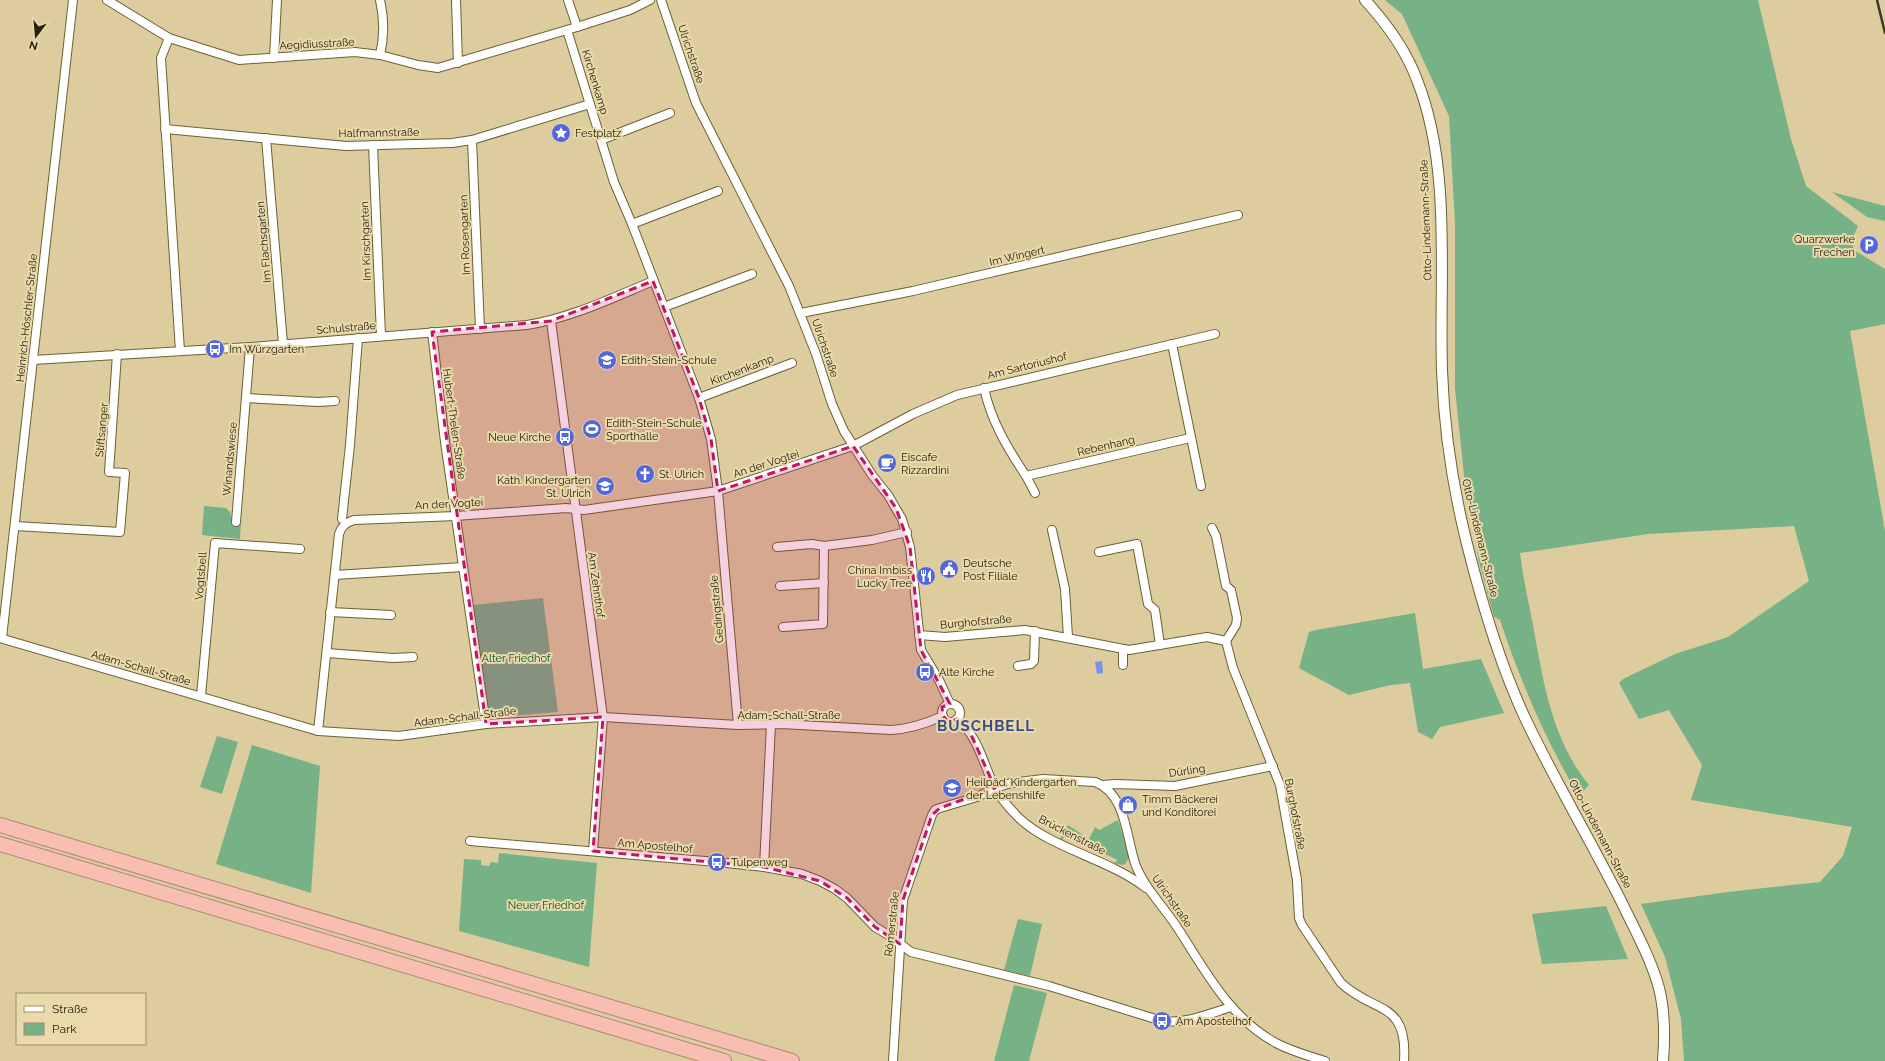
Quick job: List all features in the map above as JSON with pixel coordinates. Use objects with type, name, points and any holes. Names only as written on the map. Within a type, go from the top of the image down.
[{"type":"highway","points":[[0,825],[792,1061]]},
{"type":"highway","points":[[0,844],[724,1061]]},
{"type":"street","name":"Heinrich-Höschler-Straße","points":[[1,638],[15,526],[73,0]]},
{"type":"street","name":"Aegidiusstraße","points":[[107,0],[168,38],[239,60],[355,52],[380,55],[418,65],[438,68],[577,27],[630,10],[650,0]]},
{"type":"street","points":[[274,58],[277,0]]},
{"type":"street","points":[[380,0],[383,27],[380,55]]},
{"type":"street","points":[[456,0],[458,63]]},
{"type":"street","points":[[568,0],[577,27]]},
{"type":"street","name":"Ulrichstraße","points":[[661,0],[696,103],[779,264],[801,313],[832,404],[844,431],[872,475],[888,495],[899,513],[907,532],[912,562],[919,635],[924,656],[939,680],[950,704]]},
{"type":"street","name":"Otto-Lindemann-Straße","points":[[1365,0],[1386,22],[1404,52],[1417,79],[1429,117],[1436,148],[1440,207],[1442,372],[1447,432],[1454,481],[1467,543],[1485,608],[1501,660],[1526,720],[1647,953],[1659,990],[1663,1016],[1665,1030],[1663,1061]]},
{"type":"street","name":"Kirchenkamp","points":[[567,30],[614,182],[632,224],[699,398],[711,439],[718,491]]},
{"type":"street","points":[[168,38],[161,58],[180,351]]},
{"type":"street","name":"Halfmannstraße","points":[[165,129],[346,146],[452,143],[472,140],[590,104]]},
{"type":"street","points":[[601,140],[670,113]]},
{"type":"street","name":"Im Flachsgarten","points":[[266,138],[283,344]]},
{"type":"street","name":"Im Rosengarten","points":[[472,140],[480,329]]},
{"type":"street","name":"Im Kirschgarten","points":[[373,145],[381,336]]},
{"type":"street","points":[[632,224],[718,191]]},
{"type":"street","name":"Im Wingert","points":[[801,313],[913,291],[1238,215]]},
{"type":"street","points":[[664,307],[752,274]]},
{"type":"street","name":"Schulstraße","points":[[33,360],[250,347],[480,329],[551,321],[597,305],[653,281]]},
{"type":"street","name":"Am Zehnthof","points":[[551,321],[602,717],[593,851]]},
{"type":"street","name":"Hubert-Thelen-Straße","points":[[432,332],[463,567],[486,724]]},
{"type":"street","name":"Am Sartoriushof","points":[[853,446],[950,397],[1216,334]]},
{"type":"street","points":[[342,519],[350,446],[358,338]]},
{"type":"street","points":[[1172,344],[1201,486]]},
{"type":"street","name":"Winandswiese","points":[[236,522],[250,347]]},
{"type":"street","name":"Stiftsanger","points":[[15,526],[120,532],[125,473],[109,472],[117,354]]},
{"type":"street","name":"Kirchenkamp","points":[[699,398],[792,363]]},
{"type":"street","points":[[984,388],[987,401],[996,424],[1035,493]]},
{"type":"street","points":[[246,398],[318,402],[323,400],[335,401]]},
{"type":"street","name":"Rebenhang","points":[[1026,476],[1190,438]]},
{"type":"street","name":"An der Vogtei","points":[[318,732],[339,534],[344,524],[354,520],[456,516],[574,508],[584,510],[718,491],[853,446]]},
{"type":"street","name":"Gedingstraße","points":[[718,491],[738,726]]},
{"type":"street","points":[[1212,528],[1216,536],[1226,586],[1231,590],[1237,618],[1236,625],[1226,641]]},
{"type":"street","points":[[1052,530],[1065,589],[1068,637]]},
{"type":"street","points":[[777,547],[812,544],[824,546],[872,540],[907,532]]},
{"type":"street","name":"Vogtsbell","points":[[201,696],[215,543],[300,549]]},
{"type":"street","points":[[1099,552],[1136,544],[1148,604],[1155,610],[1160,645]]},
{"type":"street","points":[[783,627],[824,624],[824,546]]},
{"type":"street","points":[[335,575],[463,567]]},
{"type":"street","points":[[780,586],[824,583]]},
{"type":"street","points":[[330,612],[391,615]]},
{"type":"street","name":"Burghofstraße","points":[[919,635],[945,637],[1016,630],[1035,631],[1123,649],[1135,650],[1207,637],[1226,641],[1233,668],[1280,785],[1294,865],[1299,918],[1302,925],[1341,983],[1349,990],[1382,1006],[1394,1017],[1403,1034],[1404,1061]]},
{"type":"street","points":[[1018,666],[1031,664],[1034,661],[1035,631]]},
{"type":"street","name":"Adam-Schall-Straße","points":[[1,638],[201,696],[318,732],[399,736],[486,724],[602,717],[738,726],[771,724],[844,726],[891,730],[908,729],[943,716]]},
{"type":"street","points":[[1123,649],[1123,665]]},
{"type":"street","points":[[327,653],[393,658],[413,657]]},
{"type":"street","points":[[950,704],[958,708],[960,713],[958,719],[950,722],[943,716],[944,707],[950,704]]},
{"type":"street","points":[[958,719],[969,730],[979,748],[995,788],[1043,779],[1095,782],[1103,785]]},
{"type":"street","points":[[764,867],[771,724]]},
{"type":"street","name":"Dürling","points":[[1103,785],[1174,786],[1273,766]]},
{"type":"street","name":"Ulrichstraße","points":[[1103,785],[1109,791],[1117,804],[1136,866],[1148,890],[1174,923],[1231,1007],[1261,1034],[1277,1044],[1325,1061]]},
{"type":"street","name":"Brückenstraße","points":[[995,788],[1012,811],[1032,828],[1122,872],[1148,890]]},
{"type":"street","name":"Römerstraße","points":[[893,1061],[902,900],[932,815],[935,810],[977,797],[995,788]]},
{"type":"street","name":"Am Apostelhof","points":[[470,841],[764,867],[802,874],[820,881],[847,898],[875,927],[912,952],[1049,986],[1162,1021],[1174,1023],[1186,1021],[1231,1007]]},
{"type":"street","points":[[1122,872],[1131,868],[1134,858]]},
{"type":"highlighted area","points":[[653,281],[699,398],[711,439],[718,491],[853,446],[896,508],[910,547],[921,650],[950,704],[942,707],[943,716],[949,722],[957,719],[969,730],[995,788],[940,808],[932,815],[903,900],[900,944],[875,927],[847,898],[820,881],[764,867],[593,851],[603,717],[486,724],[432,332],[551,321]]},
{"type":"green space","points":[[1385,0],[1758,0],[1791,139],[1806,186],[1858,226],[1851,241],[1854,250],[1885,269],[1885,324],[1850,331],[1885,531],[1885,1061],[1684,1061],[1681,1019],[1665,957],[1641,904],[1728,892],[1820,882],[1843,856],[1852,827],[1691,800],[1702,765],[1669,710],[1639,719],[1619,683],[1623,679],[1675,654],[1728,637],[1809,581],[1794,526],[1648,534],[1520,553],[1545,688],[1551,709],[1566,749],[1576,768],[1589,785],[1579,796],[1545,732],[1525,688],[1500,620],[1494,617],[1479,562],[1464,475],[1455,389],[1455,224],[1449,116],[1402,14]]},
{"type":"green space","points":[[1832,192],[1885,206],[1885,221],[1867,217]]},
{"type":"green space","points":[[204,506],[226,508],[230,512],[232,521],[241,522],[240,539],[202,535]]},
{"type":"green space","name":"Alter Friedhof","points":[[543,598],[558,712],[489,718],[473,605]]},
{"type":"green space","points":[[1415,613],[1423,669],[1481,659],[1504,713],[1440,727],[1432,739],[1418,732],[1410,683],[1391,685],[1349,695],[1299,668],[1309,632]]},
{"type":"green space","points":[[217,736],[238,742],[222,794],[200,787]]},
{"type":"green space","points":[[252,745],[320,766],[311,893],[216,864]]},
{"type":"green space","points":[[1118,820],[1130,857],[1125,864],[1122,865],[1114,863],[1118,860],[1065,836],[1062,840],[1060,839],[1068,825],[1089,839],[1095,827],[1099,830]]},
{"type":"green space","name":"Neuer Friedhof","points":[[499,853],[597,863],[589,967],[459,931],[464,859],[481,860],[481,865],[489,866],[491,862],[498,863]]},
{"type":"green space","points":[[1606,906],[1628,959],[1542,964],[1532,914]]},
{"type":"green space","points":[[1018,919],[1042,924],[1030,976],[1004,970]]},
{"type":"green space","points":[[1014,985],[1047,993],[1029,1061],[994,1061]]},
{"type":"water","points":[[1102,661],[1103,673],[1097,674],[1095,662]]},
{"type":"railway","points":[[1877,0],[1885,33]]},
{"type":"place","name":"Festplatz","points":[[561,133]]},
{"type":"place","name":"Quarzwerke Frechen","points":[[1869,245]]},
{"type":"place","name":"Im Würzgarten","points":[[215,349]]},
{"type":"place","name":"Edith-Stein-Schule","points":[[607,360]]},
{"type":"place","name":"Edith-Stein-Schule Sporthalle","points":[[592,429]]},
{"type":"place","name":"Neue Kirche","points":[[565,437]]},
{"type":"place","name":"Eiscafe Rizzardini","points":[[887,463]]},
{"type":"place","name":"St. Ulrich","points":[[645,474]]},
{"type":"place","name":"Kath. Kindergarten St. Ulrich","points":[[605,486]]},
{"type":"place","name":"Deutsche Post Filiale","points":[[949,569]]},
{"type":"place","name":"China Imbiss Lucky Tree","points":[[926,576]]},
{"type":"place","name":"Alte Kirche","points":[[925,672]]},
{"type":"place","name":"Heilpäd. Kindergarten der Lebenshilfe","points":[[952,788]]},
{"type":"place","name":"Timm Bäckerei und Konditorei","points":[[1128,805]]},
{"type":"place","name":"Tulpenweg","points":[[717,862]]},
{"type":"place","name":"Am Apostelhof","points":[[1162,1021]]},
{"type":"district","name":"BUSCHBELL","points":[[986,726]]}]
